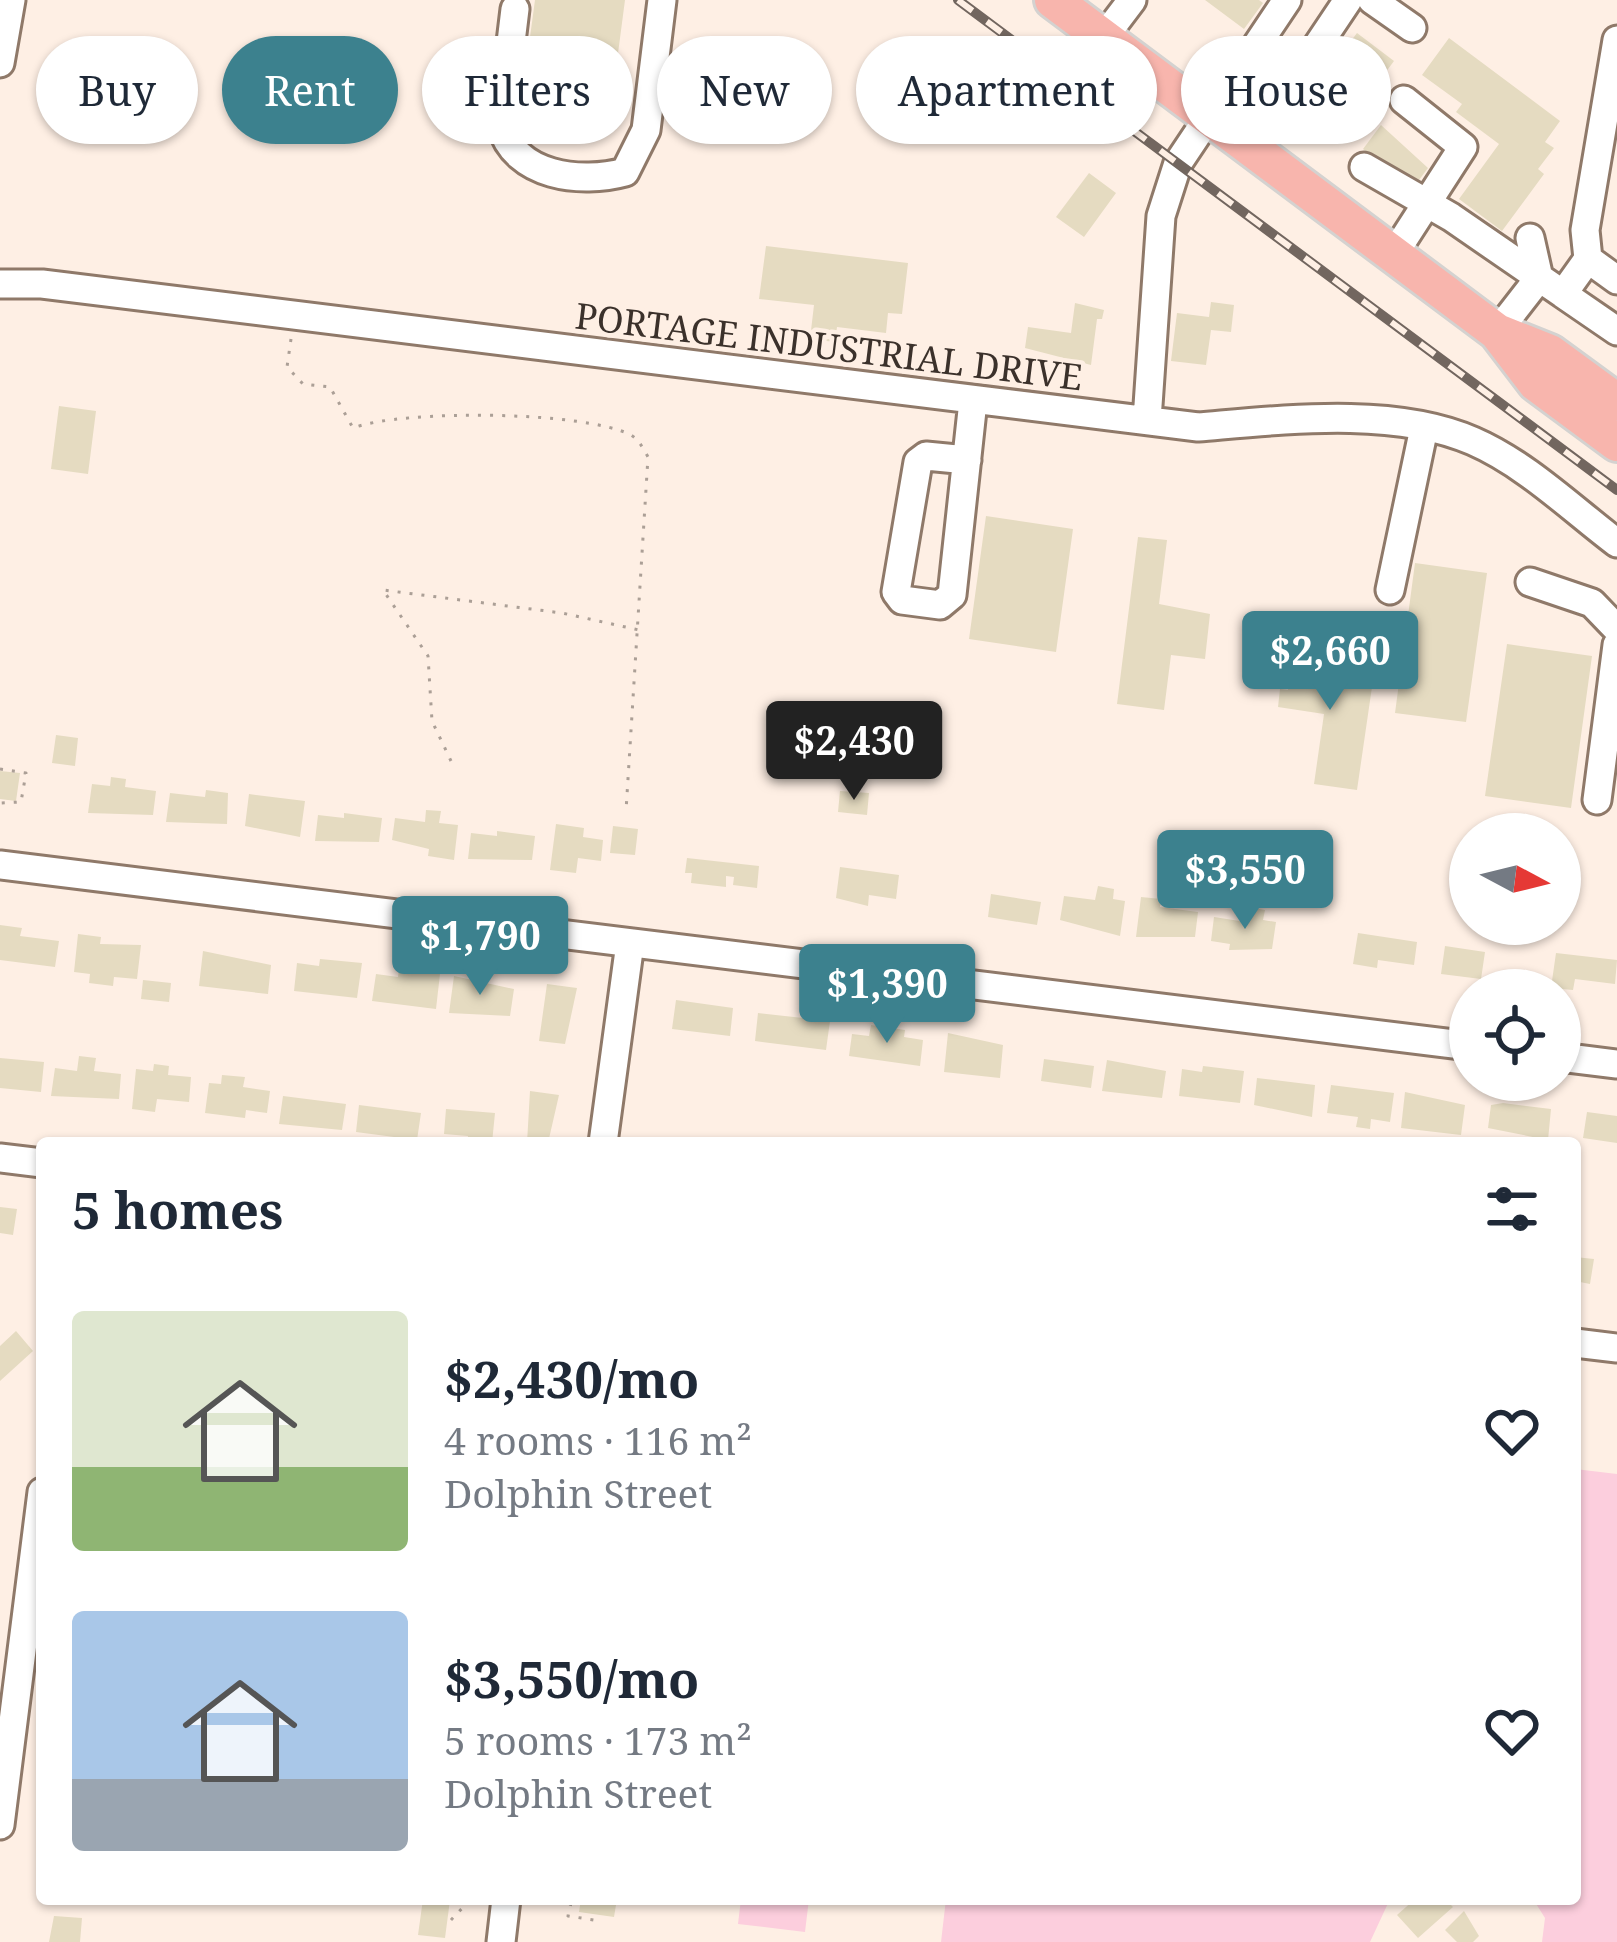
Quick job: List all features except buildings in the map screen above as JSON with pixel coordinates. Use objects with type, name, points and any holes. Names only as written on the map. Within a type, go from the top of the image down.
[{"type":"main road","points":[[1053,0],[1103,36]]},
{"type":"main road","points":[[1250,145],[1497,332],[1536,382],[1617,442]]},
{"type":"main road","points":[[1497,332],[1550,352],[1617,401]]},
{"type":"street","points":[[0,63],[11,0]]},
{"type":"street","points":[[515,9],[501,125],[506,141],[543,172],[605,177],[625,172],[646,130],[662,0]]},
{"type":"street","points":[[1105,36],[1132,0]]},
{"type":"street","points":[[1262,36],[1287,0]]},
{"type":"street","points":[[1250,145],[1348,0]]},
{"type":"street","points":[[1372,0],[1412,28]]},
{"type":"street","points":[[1617,40],[1585,230],[1588,259],[1617,280]]},
{"type":"street","points":[[1394,254],[1463,147],[1404,100]]},
{"type":"street","points":[[1147,421],[1161,216],[1189,144]]},
{"type":"street","points":[[1364,167],[1450,217],[1617,332]]},
{"type":"street","points":[[1530,238],[1551,286]]},
{"type":"street","points":[[1497,332],[1588,259]]},
{"type":"street","name":"PORTAGE INDUSTRIAL DRIVE","points":[[0,284],[42,284],[1198,427],[1332,418],[1424,428],[1474,441],[1617,542]]},
{"type":"street","points":[[967,460],[926,456],[918,462],[896,592],[902,600],[940,604],[952,595],[967,460],[973,401]]},
{"type":"street","points":[[1390,590],[1424,428]]},
{"type":"street","points":[[1530,583],[1592,603],[1617,629]]},
{"type":"street","points":[[1597,800],[1617,645]]},
{"type":"street","points":[[0,865],[1449,1043]]},
{"type":"street","points":[[604,1137],[631,943]]},
{"type":"street","points":[[1581,1060],[1617,1064]]},
{"type":"street","points":[[0,1158],[36,1162]]},
{"type":"street","points":[[1581,1344],[1617,1348]]},
{"type":"street","points":[[0,1825],[32,1656],[36,1590]]},
{"type":"street","points":[[501,1942],[505,1905]]},
{"type":"path","points":[[295,316],[287,367],[304,384],[330,387],[353,428],[422,417],[500,416],[611,428],[636,437],[648,457],[641,630],[626,811]]},
{"type":"path","points":[[452,761],[432,721],[428,656],[383,590],[562,613],[641,630]]},
{"type":"path","points":[[0,769],[26,772],[21,802],[0,803]]},
{"type":"path","points":[[452,1920],[466,1905]]},
{"type":"path","points":[[571,1905],[568,1916],[594,1920]]},
{"type":"shaded area","points":[[1581,1470],[1617,1474],[1617,1942],[1542,1942],[1545,1918],[1537,1905],[1581,1905]]},
{"type":"shaded area","points":[[740,1905],[808,1905],[805,1932],[738,1924]]},
{"type":"shaded area","points":[[945,1905],[1387,1905],[1370,1942],[941,1942]]},
{"type":"railway","points":[[958,0],[1617,490]]}]
